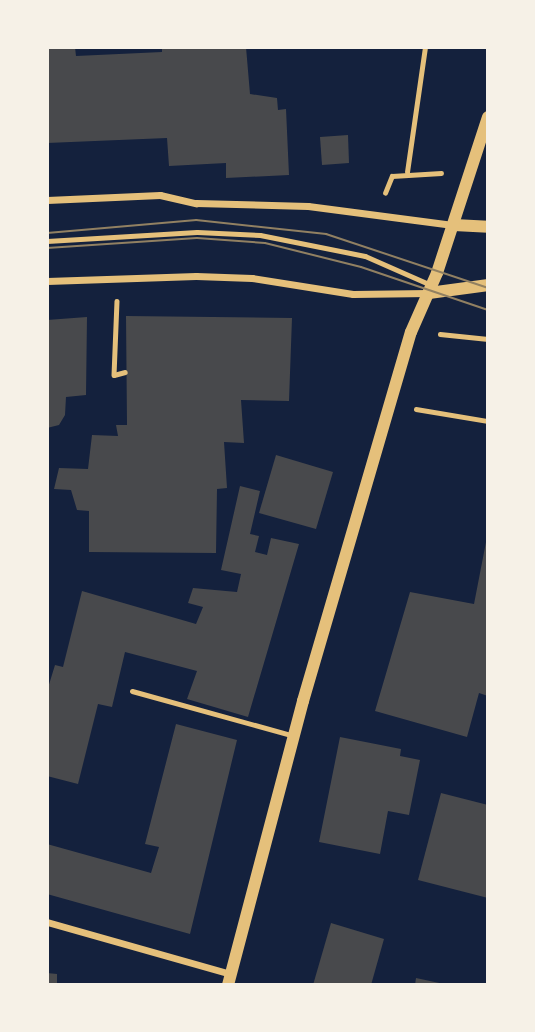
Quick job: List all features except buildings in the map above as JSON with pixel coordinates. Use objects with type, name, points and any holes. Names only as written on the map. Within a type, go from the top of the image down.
[{"type":"street","points":[[47,922],[229,979],[294,736],[411,332],[454,225],[488,117]]},
{"type":"street","points":[[47,200],[160,195],[196,203],[308,206],[488,227]]},
{"type":"street","points":[[47,281],[252,278],[353,294],[488,285]]},
{"type":"lane","points":[[47,241],[197,232],[260,235],[365,256],[430,289]]},
{"type":"lane","points":[[131,691],[294,736]]},
{"type":"path","points":[[407,172],[425,47]]},
{"type":"path","points":[[377,215],[392,176],[407,172],[470,173]]},
{"type":"path","points":[[118,279],[114,375],[125,372]]},
{"type":"path","points":[[411,332],[488,339]]},
{"type":"path","points":[[391,403],[488,421]]},
{"type":"tram line","points":[[47,233],[196,220],[326,234],[488,288]]},
{"type":"tram line","points":[[47,248],[197,238],[265,243],[361,267],[488,310]]}]
